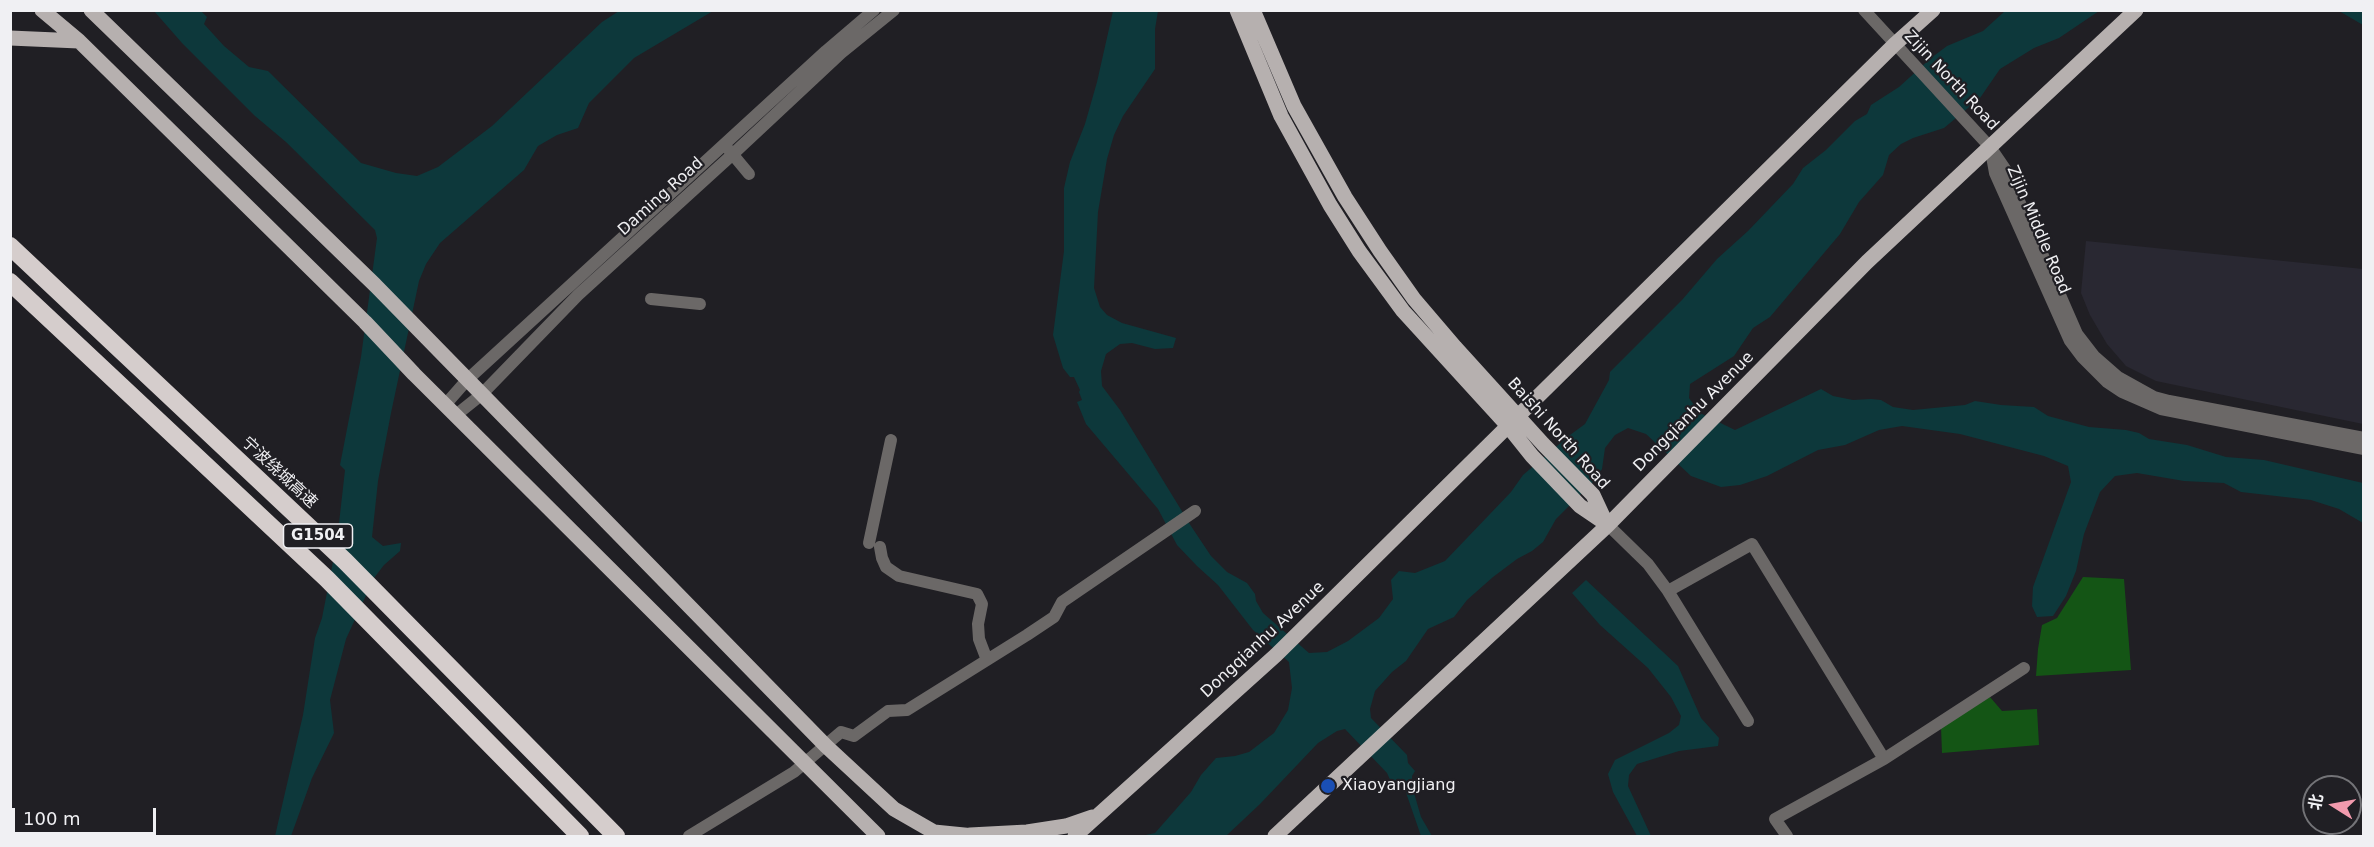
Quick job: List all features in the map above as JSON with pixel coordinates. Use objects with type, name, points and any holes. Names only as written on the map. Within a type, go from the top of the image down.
[{"type":"highway","name":"宁波绕城高速","points":[[10,246],[345,561],[616,837]]},
{"type":"highway","name":"G1504","points":[[10,282],[327,579],[580,837]]},
{"type":"main road","points":[[42,10],[79,41],[365,322],[414,374],[878,837]]},
{"type":"main road","name":"Baishi North Road","points":[[1237,10],[1281,116],[1330,205],[1359,250],[1403,311],[1513,421],[1543,444],[1593,495],[1608,525]]},
{"type":"main road","name":"Baishi North Road","points":[[1253,10],[1294,106],[1340,189],[1380,251],[1414,299],[1513,421],[1532,456],[1580,506],[1608,525]]},
{"type":"main road","name":"Dongqianhu Avenue","points":[[1075,837],[1276,655],[1895,44],[1933,10]]},
{"type":"main road","name":"Dongqianhu Avenue","points":[[1275,837],[1608,525],[1868,262],[2136,10]]},
{"type":"main road","points":[[95,13],[375,285],[826,746],[894,809],[934,832],[972,836],[1037,831],[1066,826],[1100,815]]},
{"type":"main road","points":[[10,38],[79,41]]},
{"type":"street","name":"Daming Road","points":[[451,410],[481,395],[578,295],[729,150],[826,51],[874,10]]},
{"type":"street","name":"Daming Road","points":[[451,410],[467,380],[729,150],[894,10]]},
{"type":"street","name":"Zijin North Road","points":[[1864,10],[1990,147]]},
{"type":"street","name":"Zijin Middle Road","points":[[1990,147],[2010,180],[2077,334],[2094,356],[2118,377],[2154,397],[2169,401],[2364,438]]},
{"type":"street","name":"Zijin Middle Road","points":[[1990,147],[1995,172],[2056,314],[2070,341],[2082,357],[2107,381],[2122,392],[2161,409],[2364,449]]},
{"type":"street","points":[[729,150],[749,174]]},
{"type":"street","points":[[651,299],[700,304]]},
{"type":"street","points":[[891,440],[875,545],[886,567],[900,576],[976,594],[982,604],[978,624],[979,639],[987,660]]},
{"type":"street","points":[[689,837],[804,764],[841,732],[854,736],[888,711],[907,710],[1054,617],[1062,602],[1190,514]]},
{"type":"street","points":[[1608,525],[1648,564],[1668,591],[1748,722]]},
{"type":"street","points":[[1668,591],[1752,544],[1884,759]]},
{"type":"street","points":[[1787,837],[1774,819],[1884,759],[2024,668]]},
{"type":"shaded area","points":[[2086,241],[2363,269],[2363,424],[2156,381],[2126,366],[2107,344],[2090,315],[2081,293]]},
{"type":"green space","points":[[2083,577],[2124,579],[2131,670],[2036,676],[2042,625],[2057,618]]},
{"type":"green space","points":[[1990,697],[2002,711],[2037,709],[2039,745],[1942,753],[1941,727]]},
{"type":"water","points":[[154,11],[201,11],[207,17],[204,24],[224,46],[249,67],[268,71],[361,163],[396,173],[417,176],[438,167],[492,126],[602,22],[619,11],[713,11],[634,58],[589,103],[578,128],[557,135],[538,146],[524,170],[440,243],[426,264],[419,281],[391,413],[378,481],[372,537],[383,546],[401,543],[400,551],[384,565],[374,578],[346,639],[330,700],[334,733],[312,778],[291,836],[275,836],[303,715],[315,638],[322,618],[337,541],[345,470],[340,465],[361,357],[377,238],[375,230],[286,142],[255,116],[182,43]]},
{"type":"water","points":[[1113,11],[1158,11],[1155,29],[1155,69],[1123,116],[1114,135],[1107,159],[1098,212],[1094,288],[1100,307],[1107,315],[1122,323],[1176,338],[1173,348],[1155,349],[1132,343],[1120,344],[1106,354],[1101,371],[1102,386],[1120,410],[1211,556],[1227,572],[1247,583],[1255,594],[1263,613],[1309,653],[1327,652],[1348,641],[1379,618],[1393,599],[1391,580],[1399,571],[1415,573],[1445,561],[1511,492],[1523,475],[1585,424],[1609,380],[1610,372],[1682,300],[1717,259],[1748,231],[1793,184],[1803,168],[1826,150],[1855,121],[1867,114],[1871,105],[1899,87],[1931,58],[1947,46],[1983,31],[2005,11],[2099,11],[2059,38],[2034,48],[2000,69],[1980,98],[1944,128],[1913,138],[1901,144],[1889,155],[1883,175],[1859,202],[1840,234],[1770,317],[1753,328],[1734,356],[1690,384],[1689,398],[1700,413],[1735,430],[1821,389],[1833,396],[1853,400],[1881,400],[1893,407],[1913,410],[1965,405],[1975,401],[2034,407],[2048,416],[2089,427],[2126,430],[2139,433],[2149,439],[2187,445],[2226,457],[2264,460],[2363,483],[2363,523],[2339,509],[2311,500],[2241,492],[2224,483],[2184,481],[2137,473],[2115,476],[2100,492],[2084,534],[2076,571],[2066,596],[2053,616],[2037,617],[2032,606],[2033,587],[2071,482],[2068,466],[2044,456],[1960,434],[1902,426],[1879,430],[1845,445],[1818,450],[1767,476],[1740,485],[1721,487],[1691,476],[1646,434],[1628,428],[1615,435],[1605,448],[1602,469],[1594,481],[1556,519],[1543,542],[1493,577],[1467,600],[1454,617],[1428,629],[1406,661],[1392,672],[1375,691],[1370,709],[1371,718],[1407,755],[1408,763],[1415,771],[1412,776],[1412,786],[1421,817],[1432,836],[1421,836],[1402,781],[1392,784],[1387,773],[1345,729],[1337,731],[1318,743],[1226,836],[1141,836],[1155,833],[1191,792],[1201,775],[1216,758],[1249,752],[1274,733],[1288,710],[1292,688],[1289,662],[1253,630],[1218,585],[1177,545],[1158,509],[1086,424],[1077,402],[1082,400],[1080,390],[1074,377],[1070,377],[1063,368],[1053,335],[1064,251],[1064,188],[1070,162],[1085,124],[1097,82]]},
{"type":"water","points":[[2339,11],[2363,11],[2363,25]]},
{"type":"water","points":[[1586,580],[1678,666],[1701,718],[1719,738],[1718,746],[1679,751],[1637,764],[1629,775],[1628,786],[1651,836],[1637,836],[1613,792],[1608,774],[1615,760],[1669,733],[1679,725],[1681,716],[1671,697],[1648,668],[1600,625],[1572,593]]},
{"type":"place","name":"Xiaoyangjiang","points":[[1328,786]]}]
